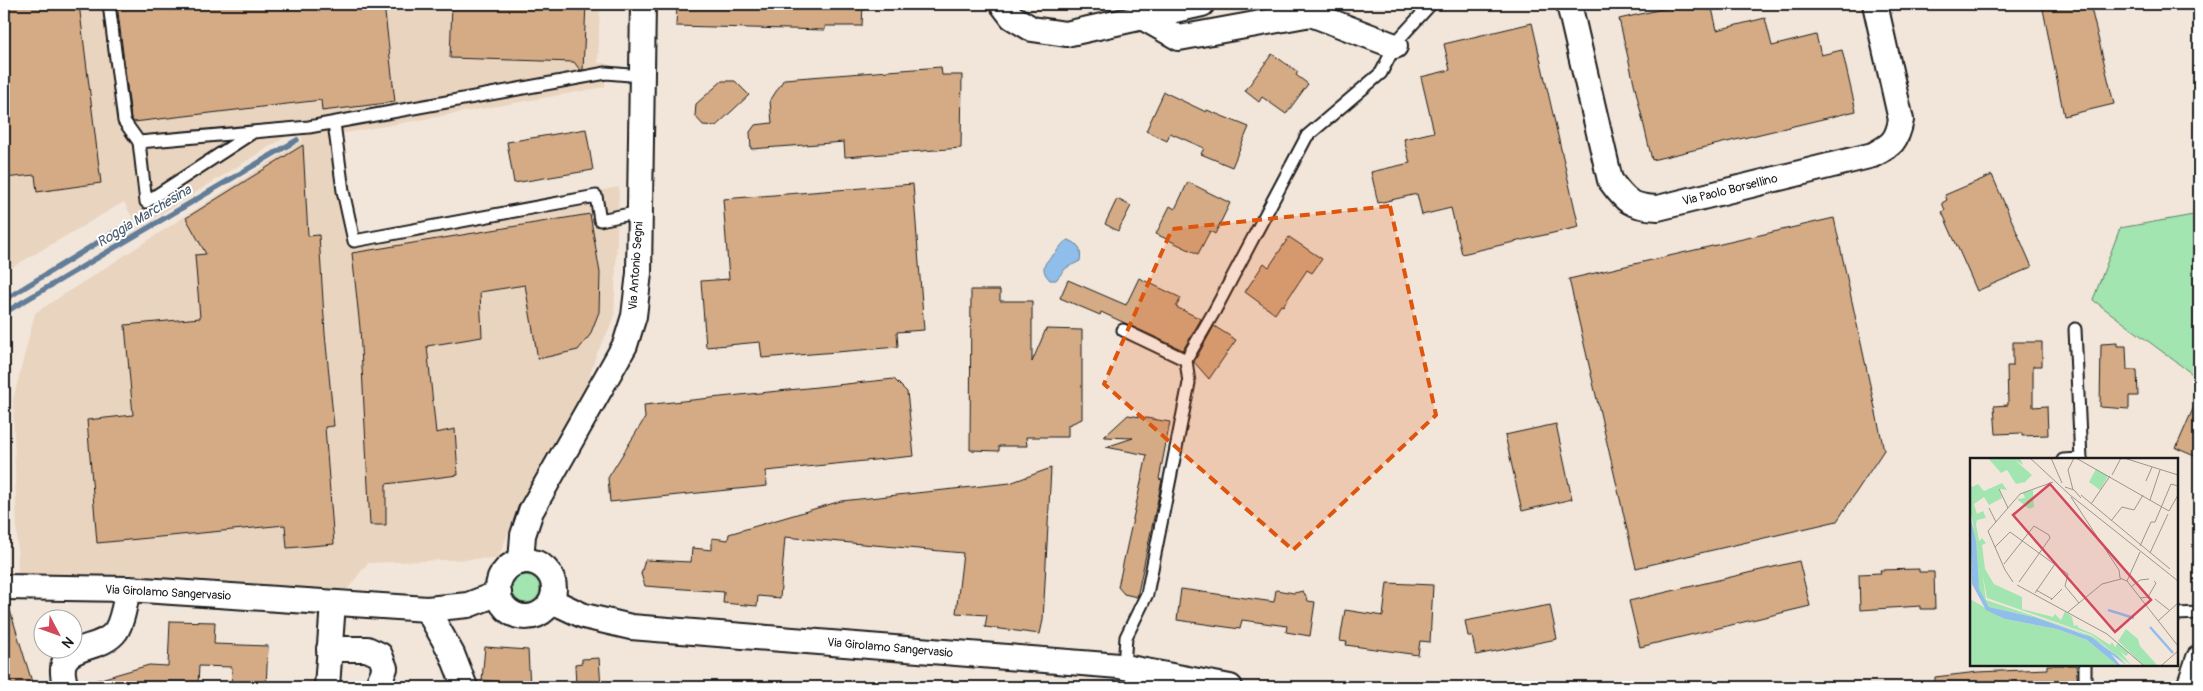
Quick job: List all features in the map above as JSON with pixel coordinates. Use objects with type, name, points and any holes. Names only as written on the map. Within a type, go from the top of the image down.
[{"type":"street","name":"Via Antonio Segni","points":[[520,562],[523,535],[531,511],[625,344],[634,316],[639,273],[643,4]]},
{"type":"street","points":[[1002,4],[1012,17],[1032,29],[1066,34],[1202,4]]},
{"type":"street","name":"Via Paolo Borsellino","points":[[1569,4],[1610,180],[1624,199],[1642,207],[1658,208],[1873,155],[1888,147],[1898,136],[1901,120],[1875,4]]},
{"type":"street","points":[[1142,17],[1179,38],[1311,14],[1395,46]]},
{"type":"street","points":[[520,562],[539,564],[548,572],[554,589],[552,601],[537,615],[522,617],[508,611],[498,593],[499,584],[506,570],[520,562]]},
{"type":"street","name":"Via Girolamo Sangervasio","points":[[4,587],[128,590],[427,609],[454,608],[477,603],[498,593]]},
{"type":"street","points":[[66,687],[62,671],[69,655],[76,650],[104,640],[116,631],[128,590]]},
{"type":"street","name":"Via Girolamo Sangervasio","points":[[552,601],[584,616],[631,627],[1124,667],[1230,687]]},
{"type":"street","points":[[327,687],[332,603]]},
{"type":"street","points":[[452,654],[454,608]]},
{"type":"street","points":[[427,609],[452,654],[465,687]]},
{"type":"street","points":[[329,649],[367,649],[380,655],[385,668],[377,687]]},
{"type":"street","points":[[2189,686],[2199,658]]},
{"type":"lane","points":[[109,4],[124,121],[138,142],[146,202],[252,133]]},
{"type":"lane","points":[[1124,667],[1126,637],[1148,594],[1189,383],[1186,360],[1215,310],[1308,136],[1381,72],[1398,40],[1431,4]]},
{"type":"lane","points":[[138,142],[252,133],[334,122],[606,74],[642,76]]},
{"type":"lane","points":[[334,122],[342,192],[354,241],[596,196],[600,220],[640,212]]},
{"type":"lane","points":[[1123,330],[1186,360]]},
{"type":"lane","points":[[2075,330],[2081,458]]},
{"type":"lane","points":[[2178,614],[2199,613]]},
{"type":"lane","points":[[2085,666],[2085,687]]},
{"type":"highlighted area","points":[[1390,206],[1436,415],[1293,550],[1104,384],[1172,229]]},
{"type":"shaded area","points":[[4,4],[600,4],[598,63],[607,63],[605,87],[329,136],[345,238],[619,187],[614,319],[596,355],[586,388],[521,503],[498,558],[368,563],[341,597],[18,574],[13,400],[35,313],[302,141],[301,132],[287,136],[138,228],[124,202],[4,272]]},
{"type":"green space","points":[[2199,214],[2199,379],[2093,300],[2120,228]]},
{"type":"green space","points":[[526,575],[536,579],[540,589],[536,599],[526,603],[516,599],[512,589],[516,579]]},
{"type":"water","points":[[1068,240],[1075,243],[1079,248],[1081,254],[1080,261],[1066,268],[1056,280],[1050,280],[1044,271],[1044,267],[1063,243]]},
{"type":"building","points":[[4,4],[79,4],[101,183],[37,192],[35,175],[4,178]]},
{"type":"building","points":[[117,4],[384,4],[395,102],[322,111],[321,100],[134,122],[131,118]]},
{"type":"building","points":[[452,4],[586,4],[583,70],[580,70],[574,62],[450,58]]},
{"type":"building","points":[[677,4],[863,4],[862,26],[825,26],[825,30],[676,26]]},
{"type":"building","points":[[1684,4],[1711,4],[1717,30],[1765,18],[1772,46],[1816,35],[1821,55],[1842,50],[1856,111],[1652,160],[1619,19]]},
{"type":"building","points":[[2042,4],[2090,4],[2114,104],[2064,116]]},
{"type":"building","points":[[1532,23],[1579,227],[1462,254],[1451,208],[1422,215],[1417,194],[1378,203],[1371,172],[1410,163],[1404,139],[1434,132],[1421,77],[1450,70],[1444,44]]},
{"type":"building","points":[[1272,54],[1298,72],[1296,75],[1308,84],[1286,114],[1262,97],[1259,102],[1245,91]]},
{"type":"building","points":[[941,67],[942,75],[962,75],[961,148],[845,157],[844,142],[751,149],[750,132],[755,125],[772,123],[770,101],[784,79]]},
{"type":"building","points":[[722,81],[735,81],[749,95],[716,126],[703,125],[695,116],[696,104]]},
{"type":"building","points":[[1164,92],[1206,112],[1207,110],[1249,127],[1232,167],[1201,154],[1204,148],[1170,133],[1167,141],[1146,131]]},
{"type":"building","points":[[586,129],[593,170],[514,183],[507,142]]},
{"type":"building","points":[[303,145],[308,236],[319,235],[325,334],[334,426],[325,427],[334,544],[287,548],[285,525],[97,543],[87,420],[133,415],[125,325],[200,318],[195,255],[206,254],[186,218]]},
{"type":"building","points":[[1992,175],[2032,267],[1977,291],[1942,212],[1945,210],[1942,203],[1947,200],[1945,195]]},
{"type":"building","points":[[1188,182],[1230,203],[1215,234],[1210,231],[1198,254],[1156,234],[1170,206],[1175,209]]},
{"type":"building","points":[[913,184],[924,330],[897,332],[898,347],[762,358],[760,342],[706,347],[701,281],[729,279],[723,199]]},
{"type":"building","points":[[1117,199],[1131,206],[1118,231],[1105,224]]},
{"type":"building","points":[[590,214],[600,273],[599,312],[590,335],[578,350],[538,359],[525,285],[480,292],[482,337],[427,346],[436,433],[455,429],[458,475],[386,484],[386,525],[370,525],[360,328],[352,253]]},
{"type":"building","points":[[1834,218],[1884,450],[1837,521],[1636,568],[1569,279]]},
{"type":"building","points":[[1289,237],[1322,259],[1312,273],[1307,270],[1283,306],[1281,305],[1275,314],[1245,292],[1264,263],[1269,267]]},
{"type":"building","points":[[1139,278],[1181,298],[1176,307],[1201,319],[1183,350],[1101,312],[1100,315],[1060,298],[1068,280],[1126,305]]},
{"type":"building","points":[[971,290],[1000,290],[1000,301],[1032,301],[1032,362],[1046,329],[1082,330],[1082,419],[1068,425],[1068,437],[1026,437],[1027,446],[999,446],[999,451],[970,450]]},
{"type":"building","points":[[1214,326],[1236,340],[1209,379],[1194,362]]},
{"type":"building","points":[[2013,342],[2042,342],[2042,366],[2033,366],[2033,407],[2047,406],[2048,435],[1996,434],[1994,406],[2008,405],[2007,366],[2013,366]]},
{"type":"building","points":[[2117,343],[2117,346],[2126,346],[2127,370],[2137,370],[2138,396],[2129,396],[2129,409],[2100,407],[2101,344]]},
{"type":"building","points":[[894,379],[907,392],[914,456],[766,471],[767,486],[610,502],[608,478],[645,418],[644,405]]},
{"type":"building","points":[[2199,395],[2199,458],[2176,448]]},
{"type":"building","points":[[1128,415],[1170,422],[1159,479],[1162,480],[1137,597],[1124,594],[1118,587],[1147,455],[1106,447],[1133,438],[1104,437]]},
{"type":"building","points":[[1556,424],[1572,499],[1522,511],[1505,435]]},
{"type":"building","points":[[1051,468],[1043,620],[1040,634],[985,627],[987,615],[956,613],[963,553],[785,537],[780,598],[758,596],[757,606],[723,603],[724,592],[645,586],[641,574],[645,560],[691,562],[692,548],[712,550],[712,538],[728,540],[729,534],[841,501],[1010,483]]},
{"type":"building","points":[[1799,561],[1810,606],[1640,647],[1629,601]]},
{"type":"building","points":[[1919,569],[1919,572],[1934,572],[1935,609],[1920,609],[1920,606],[1860,610],[1859,574],[1881,573],[1880,570]]},
{"type":"building","points":[[1387,583],[1433,585],[1430,642],[1420,641],[1418,655],[1346,645],[1347,642],[1340,641],[1345,610],[1383,616]]},
{"type":"building","points":[[1181,589],[1274,602],[1276,590],[1294,593],[1303,591],[1308,601],[1315,602],[1310,636],[1286,632],[1287,626],[1242,620],[1240,629],[1177,620]]},
{"type":"building","points":[[8,604],[32,682],[28,683],[30,687],[4,687],[4,605]]},
{"type":"building","points":[[1550,605],[1557,639],[1476,655],[1472,636],[1468,636],[1465,621]]},
{"type":"building","points":[[170,621],[215,622],[214,644],[268,646],[266,687],[231,687],[232,667],[199,666],[198,684],[143,682],[145,687],[88,687],[87,683],[149,665],[168,666]]},
{"type":"building","points":[[485,647],[528,650],[530,687],[510,687],[510,683],[482,680]]},
{"type":"building","points":[[599,658],[601,687],[576,687],[575,664],[582,663],[582,659]]},
{"type":"building","points":[[2047,666],[2076,666],[2078,685],[1935,687],[1935,677],[1978,672],[2047,669]]},
{"type":"waterway","name":"Roggia Marchesina","points":[[4,313],[297,140]]},
{"type":"waterway","points":[[4,300],[118,230]]}]
